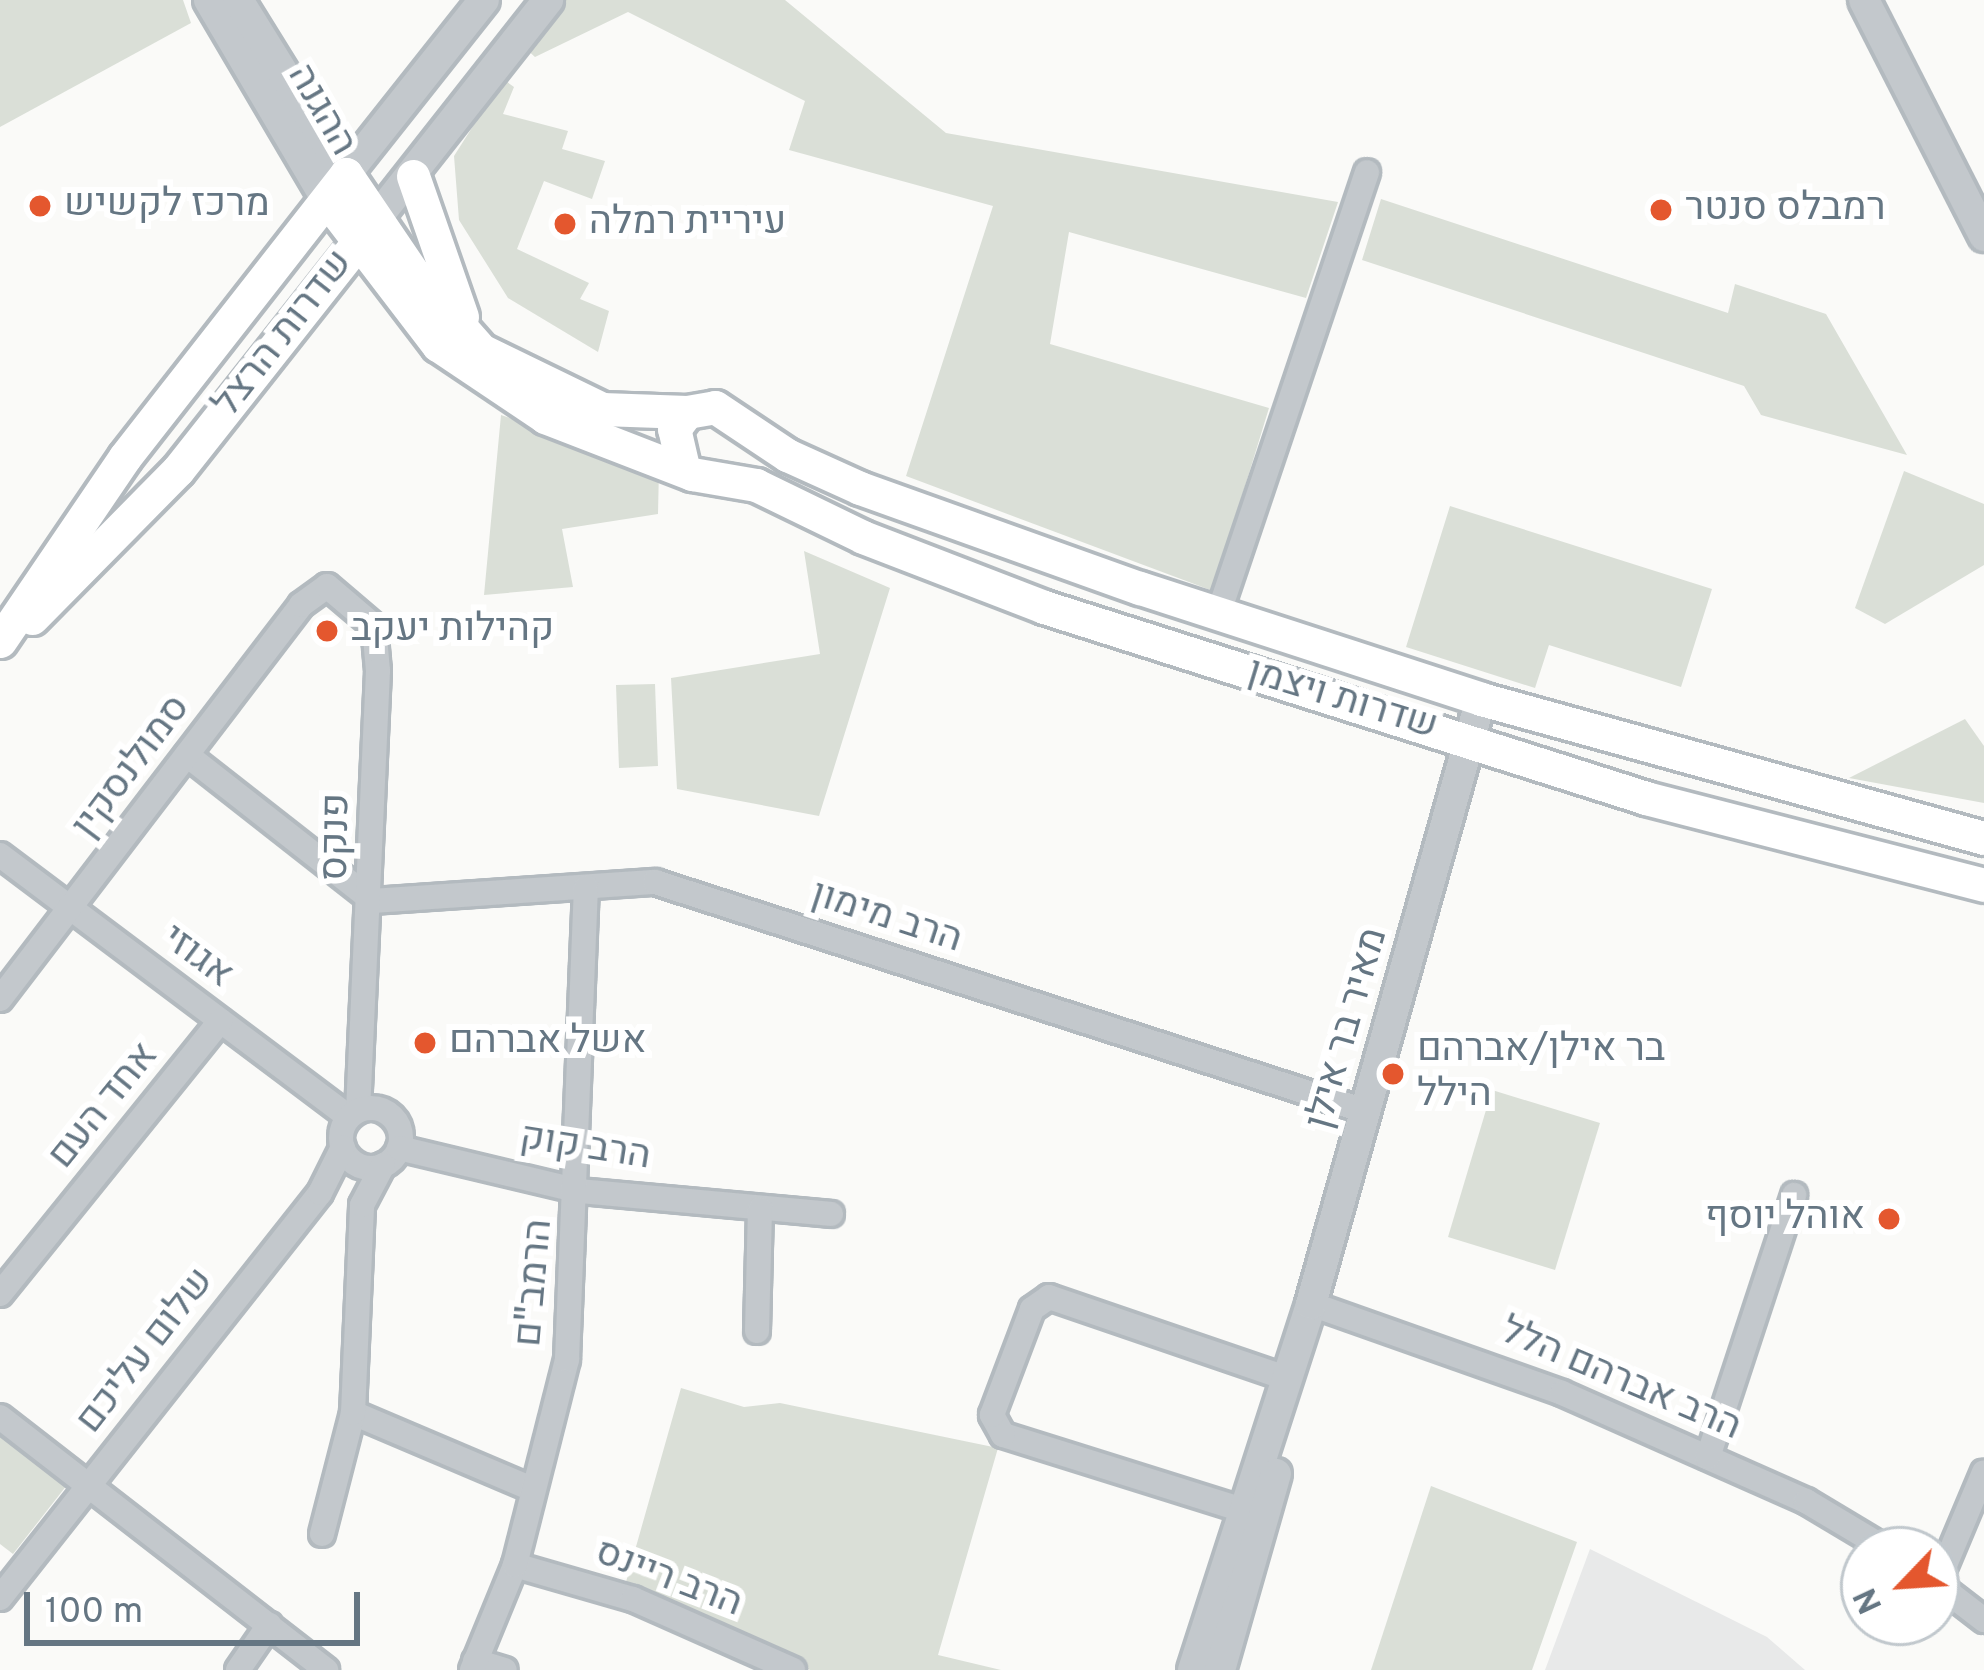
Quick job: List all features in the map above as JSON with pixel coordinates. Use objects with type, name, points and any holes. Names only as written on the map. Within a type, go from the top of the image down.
[{"type":"main road","points":[[413,176],[445,276],[481,350]]},
{"type":"main road","name":"שדרות ויצמן","points":[[336,187],[365,232],[396,299],[472,374],[545,417],[699,472],[756,485],[863,537],[1044,607],[1665,804],[1984,885]]},
{"type":"main road","name":"שדרות הרצל","points":[[0,641],[124,457],[336,187]]},
{"type":"main road","name":"שדרות ויצמן","points":[[365,232],[481,350],[602,409],[687,412]]},
{"type":"main road","name":"שדרות הרצל","points":[[0,651],[178,470],[365,232]]},
{"type":"main road","points":[[715,407],[736,422],[740,455],[699,472],[672,439],[687,412],[715,407]]},
{"type":"main road","name":"שדרות ויצמן","points":[[736,422],[860,488],[1480,699],[1984,838]]},
{"type":"street","name":"ההגנה","points":[[209,0],[336,187]]},
{"type":"street","name":"ההגנה","points":[[238,0],[336,187]]},
{"type":"street","name":"שדרות הרצל","points":[[336,187],[484,0]]},
{"type":"street","name":"שדרות הרצל","points":[[365,232],[548,0]]},
{"type":"street","points":[[1864,0],[1984,236]]},
{"type":"street","points":[[1219,611],[1367,172]]},
{"type":"street","name":"סמולנסקין","points":[[0,998],[301,605],[327,586]]},
{"type":"street","name":"פנקס","points":[[327,586],[374,626],[373,902],[354,1114]]},
{"type":"street","name":"מאיר בר אילן","points":[[1193,1670],[1311,1304],[1472,742],[1480,699]]},
{"type":"street","points":[[187,755],[373,902]]},
{"type":"street","name":"אגוזי","points":[[0,855],[310,1088],[354,1114]]},
{"type":"street","name":"הרב מימון","points":[[373,902],[655,882],[1365,1111]]},
{"type":"street","name":"הרמב\"ם","points":[[473,1665],[514,1565],[568,1359],[579,1190],[586,887]]},
{"type":"street","name":"אחד העם","points":[[0,1294],[220,1021]]},
{"type":"street","points":[[310,1088],[347,1077],[361,1063]]},
{"type":"street","points":[[322,1534],[353,1413],[362,1204],[391,1157],[394,1118],[378,1109],[354,1114],[343,1147],[362,1166],[391,1157]]},
{"type":"street","name":"שלום עליכם","points":[[0,1598],[320,1193],[343,1147]]},
{"type":"street","name":"הרב קוק","points":[[391,1157],[579,1190],[831,1214]]},
{"type":"street","points":[[1708,1457],[1794,1195]]},
{"type":"street","points":[[757,1331],[760,1209]]},
{"type":"street","points":[[1246,1511],[1003,1435],[992,1415],[1032,1309],[1049,1297],[1288,1379]]},
{"type":"street","name":"הרב אברהם הלל","points":[[1311,1304],[1470,1356],[1806,1501],[1848,1526]]},
{"type":"street","name":"מאיר בר אילן","points":[[1220,1670],[1264,1530],[1288,1379]]},
{"type":"street","points":[[353,1413],[532,1490]]},
{"type":"street","points":[[0,1417],[326,1670]]},
{"type":"street","points":[[1960,1528],[1984,1472]]},
{"type":"street","name":"הרב ריינס","points":[[514,1565],[633,1599],[793,1670]]},
{"type":"street","points":[[238,1670],[269,1625]]},
{"type":"street","points":[[473,1665],[505,1670]]},
{"type":"shaded area","points":[[0,0],[183,0],[191,23],[0,127]]},
{"type":"shaded area","points":[[562,0],[785,0],[946,133],[1338,202],[1306,298],[1069,232],[1050,344],[1269,408],[1213,591],[906,476],[993,206],[789,150],[805,101],[628,12],[535,57],[525,48]]},
{"type":"shaded area","points":[[503,79],[514,87],[503,114],[568,131],[562,149],[605,161],[592,199],[544,181],[517,249],[589,283],[580,299],[609,311],[598,352],[508,298],[459,220],[454,156]]},
{"type":"shaded area","points":[[1381,199],[1728,313],[1735,284],[1826,314],[1907,455],[1761,415],[1744,386],[1362,260]]},
{"type":"shaded area","points":[[501,415],[659,469],[658,514],[562,529],[573,587],[484,595]]},
{"type":"shaded area","points":[[1904,471],[1984,504],[1984,565],[1885,624],[1855,608]]},
{"type":"shaded area","points":[[1450,506],[1712,589],[1681,687],[1549,645],[1535,688],[1406,647]]},
{"type":"shaded area","points":[[804,551],[890,588],[819,816],[677,789],[671,678],[820,654]]},
{"type":"shaded area","points":[[655,684],[658,766],[619,768],[616,685]]},
{"type":"shaded area","points":[[1965,719],[1984,746],[1984,803],[1849,778]]},
{"type":"shaded area","points":[[1492,1090],[1600,1123],[1555,1270],[1448,1237]]},
{"type":"shaded area","points":[[681,1388],[744,1407],[780,1403],[998,1448],[938,1655],[1001,1670],[810,1670],[624,1589]]},
{"type":"shaded area","points":[[0,1433],[67,1485],[13,1554],[0,1544]]},
{"type":"shaded area","points":[[1431,1486],[1577,1542],[1532,1670],[1371,1670]]},
{"type":"shaded area","points":[[1590,1549],[1767,1637],[1805,1670],[1545,1670]]},
{"type":"place","name":"מרכז לקשיש","points":[[40,206]]},
{"type":"place","name":"רמבלס סנטר","points":[[1661,210]]},
{"type":"place","name":"עיריית רמלה","points":[[565,224]]},
{"type":"place","name":"קהילות יעקב","points":[[327,631]]},
{"type":"place","name":"אשל אברהם","points":[[425,1043]]},
{"type":"place","name":"בר אילן/אברהם הילל","points":[[1393,1074]]},
{"type":"place","name":"אוהל יוסף","points":[[1889,1219]]}]
